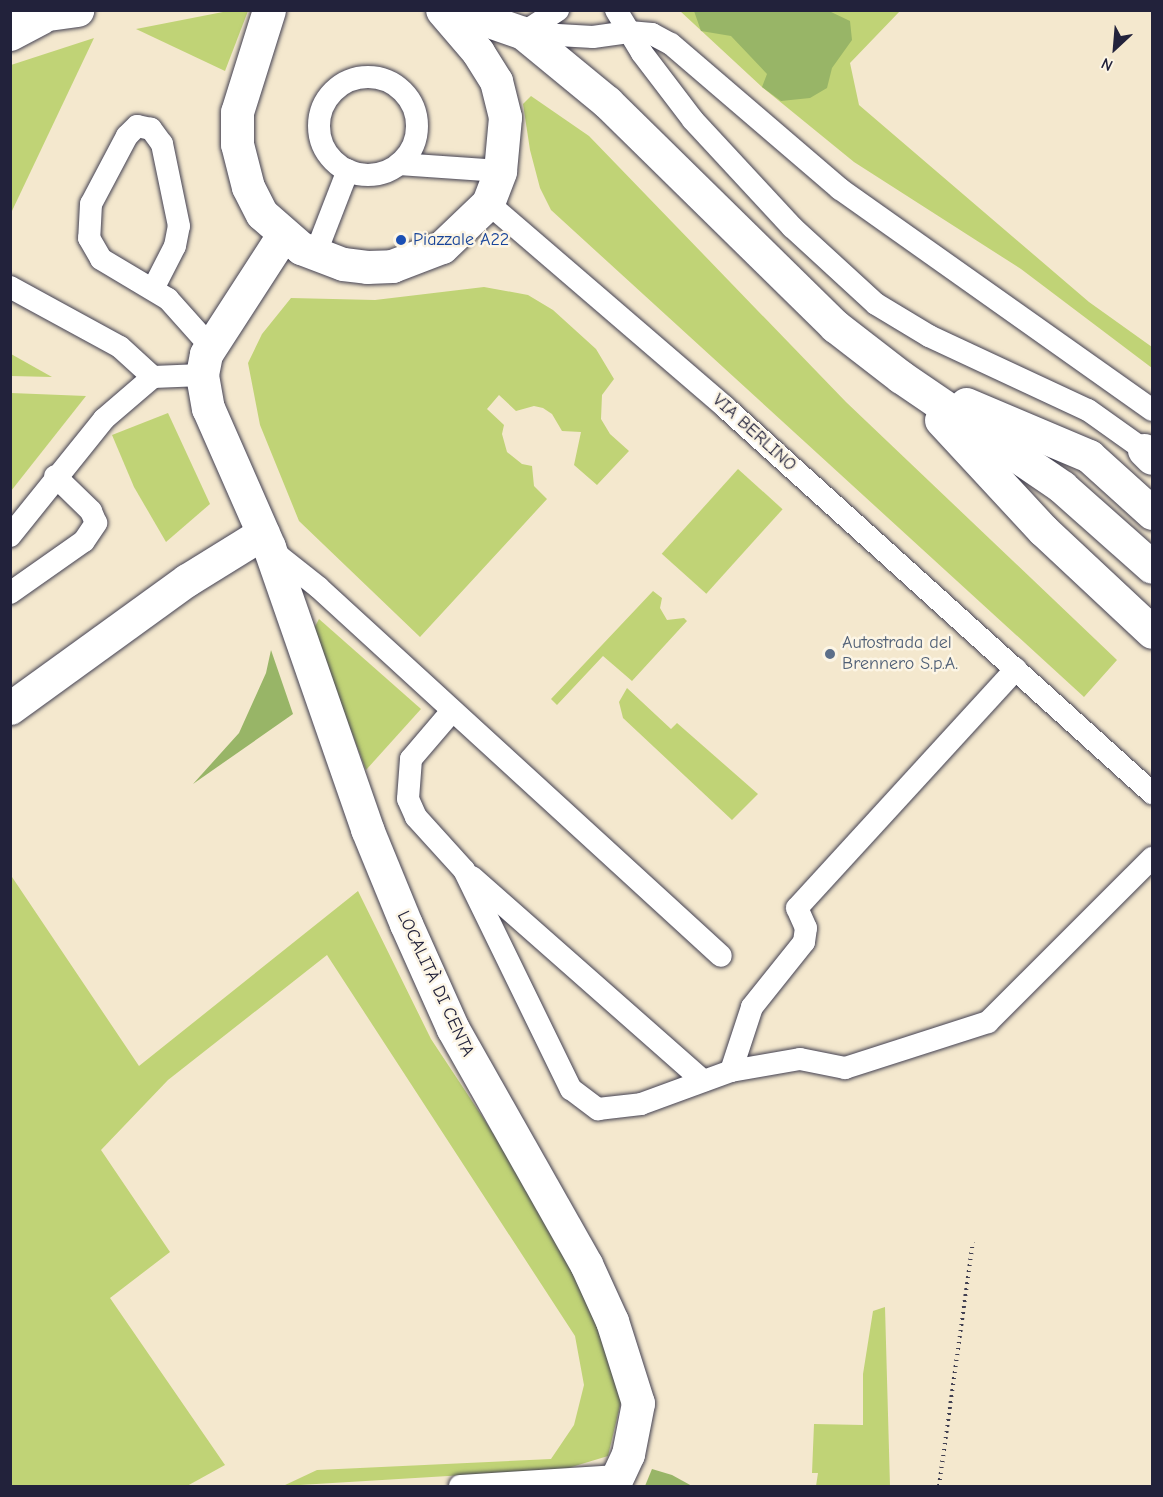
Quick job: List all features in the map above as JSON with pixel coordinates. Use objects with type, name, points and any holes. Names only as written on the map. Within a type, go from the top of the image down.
[{"type":"main road","points":[[10,34],[26,18],[77,10]]},
{"type":"main road","points":[[270,10],[237,112],[237,144],[248,187],[262,214],[283,235],[315,255],[367,267],[416,259],[441,247],[488,203],[500,171],[505,117],[496,81],[478,52],[442,10]]},
{"type":"main road","points":[[457,10],[523,33],[607,102],[835,326],[901,377],[1062,487],[1152,567]]},
{"type":"main road","points":[[206,360],[283,235]]},
{"type":"main road","name":"LOCALITÀ DI CENTA","points":[[206,360],[208,408],[266,540],[367,829],[411,935],[453,1029],[581,1254],[612,1321],[638,1403],[628,1454],[616,1481]]},
{"type":"main road","points":[[901,377],[1089,456],[1152,513]]},
{"type":"main road","points":[[901,377],[1043,530],[1152,632]]},
{"type":"main road","points":[[10,708],[187,580],[266,540]]},
{"type":"lane","points":[[523,33],[558,10]]},
{"type":"lane","points":[[616,10],[629,32],[693,120],[792,227],[876,304],[929,336],[1088,410],[1150,453]]},
{"type":"lane","points":[[523,33],[593,37],[629,32],[652,34],[671,44],[840,189],[1152,410]]},
{"type":"lane","points":[[399,164],[416,138],[413,107],[392,83],[378,77],[362,77],[334,90],[319,118],[325,150],[348,170],[374,175],[399,164],[500,171]]},
{"type":"lane","points":[[10,536],[55,476],[104,419],[153,377],[206,360],[168,299],[101,259],[92,245],[87,228],[91,204],[127,136],[137,126],[151,129],[162,144],[179,226],[175,246],[153,289]]},
{"type":"lane","points":[[315,255],[348,170]]},
{"type":"lane","name":"VIA BERLINO","points":[[488,203],[725,406],[1152,793]]},
{"type":"lane","points":[[10,286],[120,347],[153,377]]},
{"type":"lane","points":[[10,593],[84,541],[96,523],[91,511],[55,476]]},
{"type":"lane","points":[[266,540],[721,956]]},
{"type":"lane","points":[[731,1071],[753,1007],[804,942],[806,928],[797,908],[1016,669]]},
{"type":"lane","points":[[452,711],[411,759],[408,799],[416,818],[464,870],[703,1081]]},
{"type":"lane","points":[[464,870],[571,1089],[582,1101],[598,1109],[616,1109],[731,1071],[800,1059],[845,1068],[988,1022],[1152,858]]},
{"type":"lane","points":[[460,1486],[616,1481]]},
{"type":"path","points":[[939,1486],[973,1242]]},
{"type":"green space","points":[[228,11],[248,11],[225,71],[136,29]]},
{"type":"green space","points":[[680,11],[900,11],[850,63],[859,105],[1089,302],[1152,347],[1152,368],[1021,269],[854,162],[762,87]]},
{"type":"green space","points":[[694,11],[829,11],[850,21],[852,40],[832,68],[827,88],[810,98],[781,101],[762,87],[767,74],[731,36],[701,31]]},
{"type":"green space","points":[[94,38],[11,213],[11,65]]},
{"type":"green space","points":[[531,96],[589,136],[846,402],[1117,660],[1084,697],[551,210],[540,188],[530,150],[523,104]]},
{"type":"green space","points":[[484,287],[528,295],[553,310],[596,349],[614,379],[602,395],[601,419],[610,434],[629,451],[597,485],[574,465],[581,432],[562,431],[552,414],[543,408],[534,406],[516,411],[499,395],[487,409],[504,425],[502,434],[507,452],[522,464],[532,466],[534,486],[547,499],[420,637],[299,521],[260,425],[248,363],[262,334],[291,298],[375,300]]},
{"type":"green space","points":[[11,354],[52,377],[11,376]]},
{"type":"green space","points":[[10,393],[86,396],[11,491]]},
{"type":"green space","points":[[168,413],[210,504],[166,542],[134,487],[112,435]]},
{"type":"green space","points":[[738,469],[783,509],[706,594],[662,554]]},
{"type":"green space","points":[[653,591],[662,598],[660,608],[667,620],[684,618],[687,621],[632,681],[603,656],[557,705],[551,699]]},
{"type":"green space","points":[[319,619],[421,709],[366,770],[313,630]]},
{"type":"green space","points":[[271,650],[293,714],[193,784],[239,733],[266,673]]},
{"type":"green space","points":[[627,688],[671,729],[677,723],[758,794],[732,820],[623,718],[619,702]]},
{"type":"green space","points":[[10,874],[139,1066],[358,891],[431,1039],[517,1169],[604,1326],[622,1397],[608,1456],[565,1469],[283,1486],[317,1470],[551,1459],[574,1425],[584,1385],[575,1336],[327,955],[168,1080],[101,1150],[170,1252],[110,1298],[225,1465],[187,1486],[11,1486]]},
{"type":"green space","points":[[885,1307],[890,1486],[816,1486],[818,1473],[812,1473],[814,1424],[863,1425],[863,1374],[873,1311]]},
{"type":"green space","points":[[652,1469],[672,1475],[692,1486],[645,1486]]},
{"type":"place","name":"Piazzale A22","points":[[401,240]]},
{"type":"place","name":"Autostrada del Brennero S.p.A.","points":[[830,654]]}]
